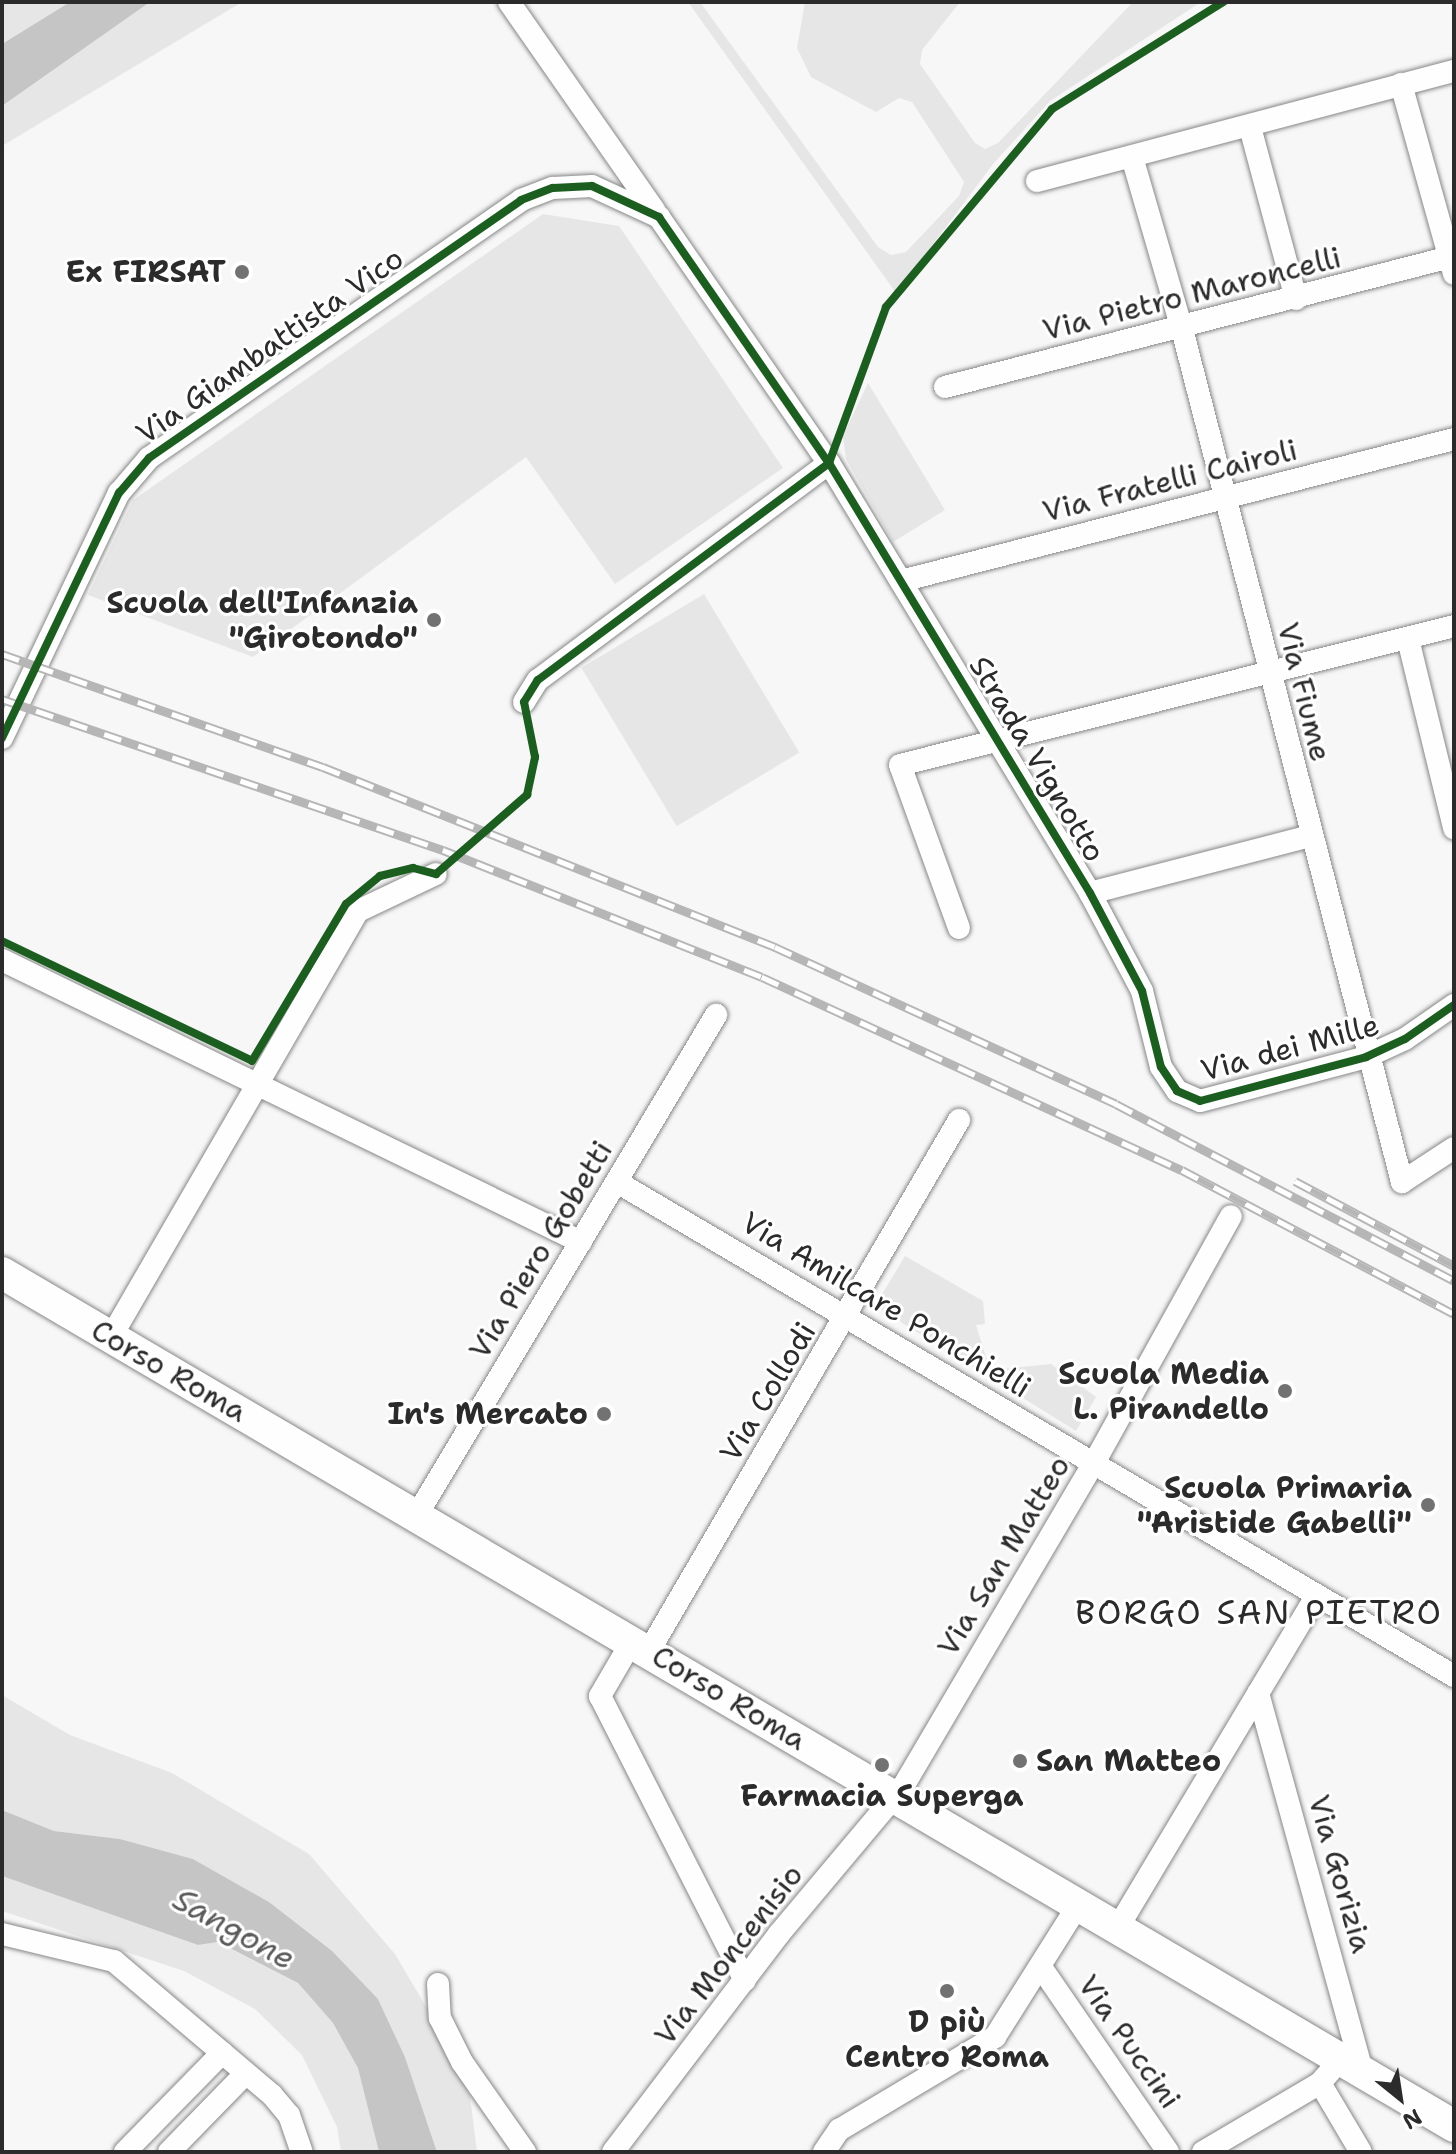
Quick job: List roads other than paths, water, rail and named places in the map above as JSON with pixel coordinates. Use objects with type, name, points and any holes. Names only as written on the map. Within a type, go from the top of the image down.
[{"type":"street","name":"Strada Vignotto","points":[[509,2],[829,463],[1090,893],[1142,991],[1161,1067],[1177,1091]]},
{"type":"street","points":[[1037,181],[1454,71]]},
{"type":"street","points":[[1401,84],[1453,262]]},
{"type":"street","points":[[1250,127],[1296,299]]},
{"type":"street","name":"Via Fiume","points":[[1132,157],[1182,329],[1366,1057],[1402,1182],[1454,1148]]},
{"type":"street","name":"Via Giambattista Vico","points":[[2,738],[119,493],[137,470],[521,200],[553,188],[592,186],[659,217]]},
{"type":"street","name":"Via Pietro Maroncelli","points":[[945,387],[1453,262]]},
{"type":"street","name":"Via Fratelli Cairoli","points":[[901,581],[1454,439]]},
{"type":"street","points":[[524,702],[538,680],[829,463]]},
{"type":"street","points":[[959,928],[900,765],[1000,744],[1454,626]]},
{"type":"street","points":[[1408,639],[1454,828]]},
{"type":"street","points":[[1090,893],[1310,836]]},
{"type":"street","points":[[111,1337],[256,1080],[358,911],[436,874]]},
{"type":"street","points":[[2,960],[256,1080],[581,1242]]},
{"type":"street","name":"Via dei Mille","points":[[1177,1091],[1200,1101],[1366,1057],[1405,1039],[1454,1005]]},
{"type":"street","name":"Via Piero Gobetti","points":[[417,1515],[716,1015]]},
{"type":"street","name":"Via Collodi","points":[[745,1980],[600,1696],[641,1646],[846,1317],[959,1120]]},
{"type":"street","name":"Via Amilcare Ponchielli","points":[[617,1182],[1454,1676]]},
{"type":"street","name":"Via San Matteo","points":[[893,1795],[904,1785],[1094,1463],[1231,1216]]},
{"type":"street","name":"Corso Roma","points":[[2,1273],[1454,2126]]},
{"type":"street","points":[[1117,1929],[1317,1595]]},
{"type":"street","name":"Via Gorizia","points":[[1258,1693],[1352,2065]]},
{"type":"street","name":"Via Moncenisio","points":[[613,2152],[893,1795]]},
{"type":"street","points":[[824,2152],[839,2130],[995,2037],[1078,1905]]},
{"type":"street","points":[[2,1934],[114,1961],[289,2115],[302,2152]]},
{"type":"street","name":"Via Puccini","points":[[1041,1967],[1168,2152]]},
{"type":"street","points":[[438,1984],[440,2018],[462,2062],[525,2152]]},
{"type":"street","points":[[125,2152],[222,2053]]},
{"type":"street","points":[[1203,2152],[1352,2065]]},
{"type":"street","points":[[169,2152],[245,2074]]},
{"type":"street","points":[[1320,2083],[1361,2152]]},
{"type":"water","points":[[70,2],[150,2],[2,106],[2,44]]},
{"type":"water","name":"Sangone","points":[[2,1810],[54,1831],[120,1839],[193,1859],[269,1902],[332,1951],[378,1999],[405,2057],[437,2152],[379,2152],[358,2068],[333,2023],[298,1983],[218,1942],[198,1945],[2,1876]]},
{"type":"railway","points":[[2,654],[323,767],[775,947],[1116,1104],[1454,1281]]},
{"type":"railway","points":[[2,699],[443,850],[762,977],[1182,1170],[1454,1314]]},
{"type":"railway","points":[[1295,1181],[1454,1266]]},
{"type":"place","name":"Ex FIRSAT","points":[[242,272]]},
{"type":"place","name":"Scuola dell'Infanzia \"Girotondo\"","points":[[434,620]]},
{"type":"place","name":"Scuola Media L. Pirandello","points":[[1285,1391]]},
{"type":"place","name":"In's Mercato","points":[[604,1414]]},
{"type":"place","name":"Scuola Primaria \"Aristide Gabelli\"","points":[[1428,1505]]},
{"type":"place","name":"San Matteo","points":[[1020,1761]]},
{"type":"place","name":"Farmacia Superga","points":[[882,1765]]},
{"type":"place","name":"D più Centro Roma","points":[[947,1991]]},
{"type":"district","name":"BORGO SAN PIETRO","points":[[1259,1613]]}]
